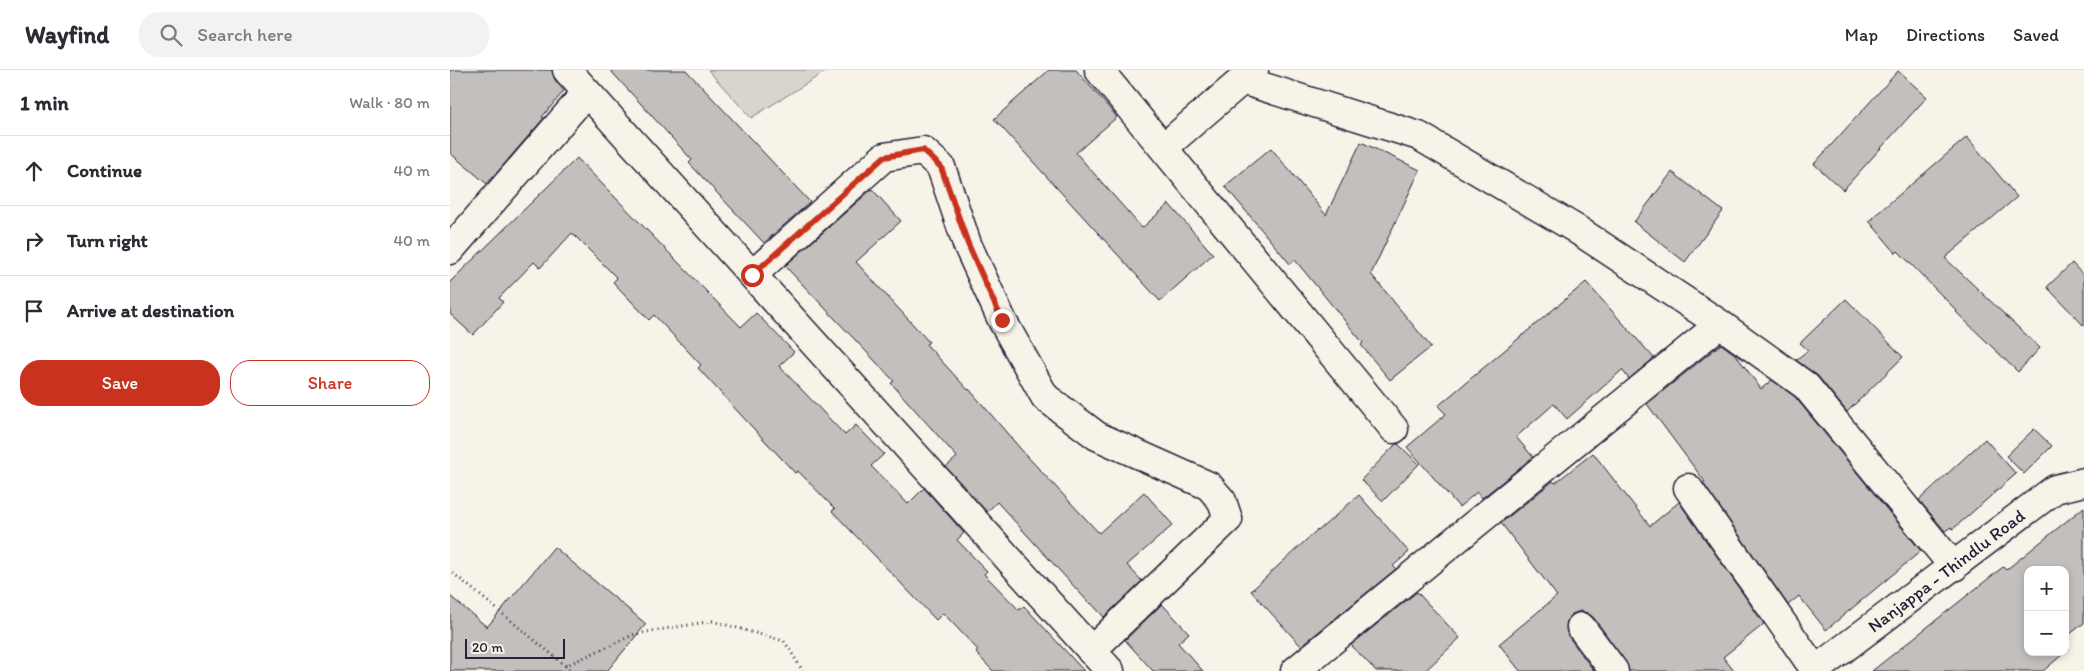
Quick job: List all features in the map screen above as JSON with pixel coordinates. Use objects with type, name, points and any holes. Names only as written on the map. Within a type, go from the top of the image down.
[{"type":"street","points":[[567,70],[1110,671]]},
{"type":"street","points":[[1099,70],[1394,429]]},
{"type":"street","points":[[1163,148],[1248,75],[1419,136],[1576,229],[1720,324],[1806,386],[1954,567]]},
{"type":"street","points":[[450,250],[587,92]]},
{"type":"street","points":[[752,275],[884,157],[923,150],[941,167],[968,244],[1002,320],[1045,397],[1097,436],[1209,486],[1222,501],[1228,519],[1091,651]]},
{"type":"street","points":[[1295,671],[1720,324]]},
{"type":"street","name":"Nanjappa - Thindlu Road","points":[[1815,671],[2056,489],[2084,482]]},
{"type":"street","points":[[1688,488],[1815,671]]},
{"type":"street","points":[[1581,627],[1614,671]]},
{"type":"path","points":[[453,572],[572,671]]},
{"type":"path","points":[[566,666],[635,634],[712,621],[784,641],[803,671]]},
{"type":"shaded area","points":[[708,70],[828,70],[751,118]]},
{"type":"building","points":[[450,70],[552,70],[555,80],[564,91],[542,117],[544,118],[487,184],[450,153]]},
{"type":"building","points":[[610,70],[686,70],[810,202],[764,243],[689,163],[692,160]]},
{"type":"building","points":[[1049,70],[1076,70],[1117,117],[1076,153],[1142,228],[1169,204],[1213,254],[1160,301],[994,119]]},
{"type":"building","points":[[1898,71],[1927,97],[1843,190],[1814,164]]},
{"type":"building","points":[[1967,137],[2017,197],[1945,258],[2040,348],[2018,372],[1956,312],[1898,251],[1896,253],[1869,221]]},
{"type":"building","points":[[1361,142],[1420,170],[1371,274],[1431,347],[1390,380],[1361,345],[1363,343],[1295,260],[1290,264],[1225,186],[1271,148],[1326,215]]},
{"type":"building","points":[[577,158],[741,327],[756,313],[794,352],[779,366],[845,435],[856,425],[884,454],[871,466],[908,504],[924,488],[964,533],[957,540],[987,571],[984,574],[1019,610],[1024,606],[1084,671],[993,671],[976,653],[978,650],[943,613],[936,620],[832,511],[835,509],[798,471],[795,473],[740,414],[698,368],[701,365],[654,315],[649,320],[613,282],[617,278],[572,233],[540,268],[534,262],[499,298],[503,302],[473,335],[450,314],[450,282]]},
{"type":"building","points":[[1672,172],[1723,211],[1685,262],[1634,222]]},
{"type":"building","points":[[872,189],[901,221],[856,262],[929,342],[926,344],[1099,533],[1144,492],[1173,525],[1127,565],[1142,581],[1104,617],[997,502],[987,512],[946,467],[957,457],[891,383],[894,381],[785,266]]},
{"type":"building","points":[[2072,263],[2084,276],[2084,326],[2047,287]]},
{"type":"building","points":[[1586,282],[1654,358],[1629,379],[1622,370],[1567,419],[1554,404],[1516,437],[1533,457],[1482,498],[1477,492],[1459,507],[1407,447],[1446,414],[1438,406]]},
{"type":"building","points":[[1846,299],[1903,357],[1847,412],[1818,376],[1796,360],[1808,350],[1800,343]]},
{"type":"building","points":[[1721,344],[1736,355],[1761,389],[1772,380],[1795,397],[1921,551],[1826,630],[1799,596],[1788,605],[1703,483],[1705,482],[1647,404]]},
{"type":"building","points":[[2034,429],[2052,446],[2024,474],[2006,456]]},
{"type":"building","points":[[1985,439],[2016,474],[1953,529],[1951,527],[1945,531],[1919,500]]},
{"type":"building","points":[[1396,444],[1419,464],[1383,501],[1361,480]]},
{"type":"building","points":[[1593,453],[1650,526],[1679,502],[1764,624],[1723,657],[1734,671],[1629,671],[1626,662],[1594,618],[1588,613],[1580,611],[1572,614],[1567,620],[1566,629],[1568,636],[1594,671],[1520,671],[1499,644],[1557,596],[1501,523],[1553,481],[1555,483]]},
{"type":"building","points":[[1359,495],[1409,552],[1393,566],[1396,569],[1301,646],[1251,591],[1317,530]]},
{"type":"building","points":[[2084,507],[2084,623],[2069,635],[2069,566],[2024,566],[2024,656],[2061,656],[2043,671],[1872,671],[2003,567],[2006,570]]},
{"type":"building","points":[[554,547],[646,624],[607,671],[450,671],[450,596],[487,627]]},
{"type":"building","points":[[1417,592],[1460,638],[1425,671],[1376,671],[1351,645]]},
{"type":"building","points":[[1162,604],[1189,633],[1178,643],[1203,671],[1153,671],[1125,640]]},
{"type":"route","points":[[752,275],[884,157],[923,150],[941,167],[968,244],[1002,320]]}]
